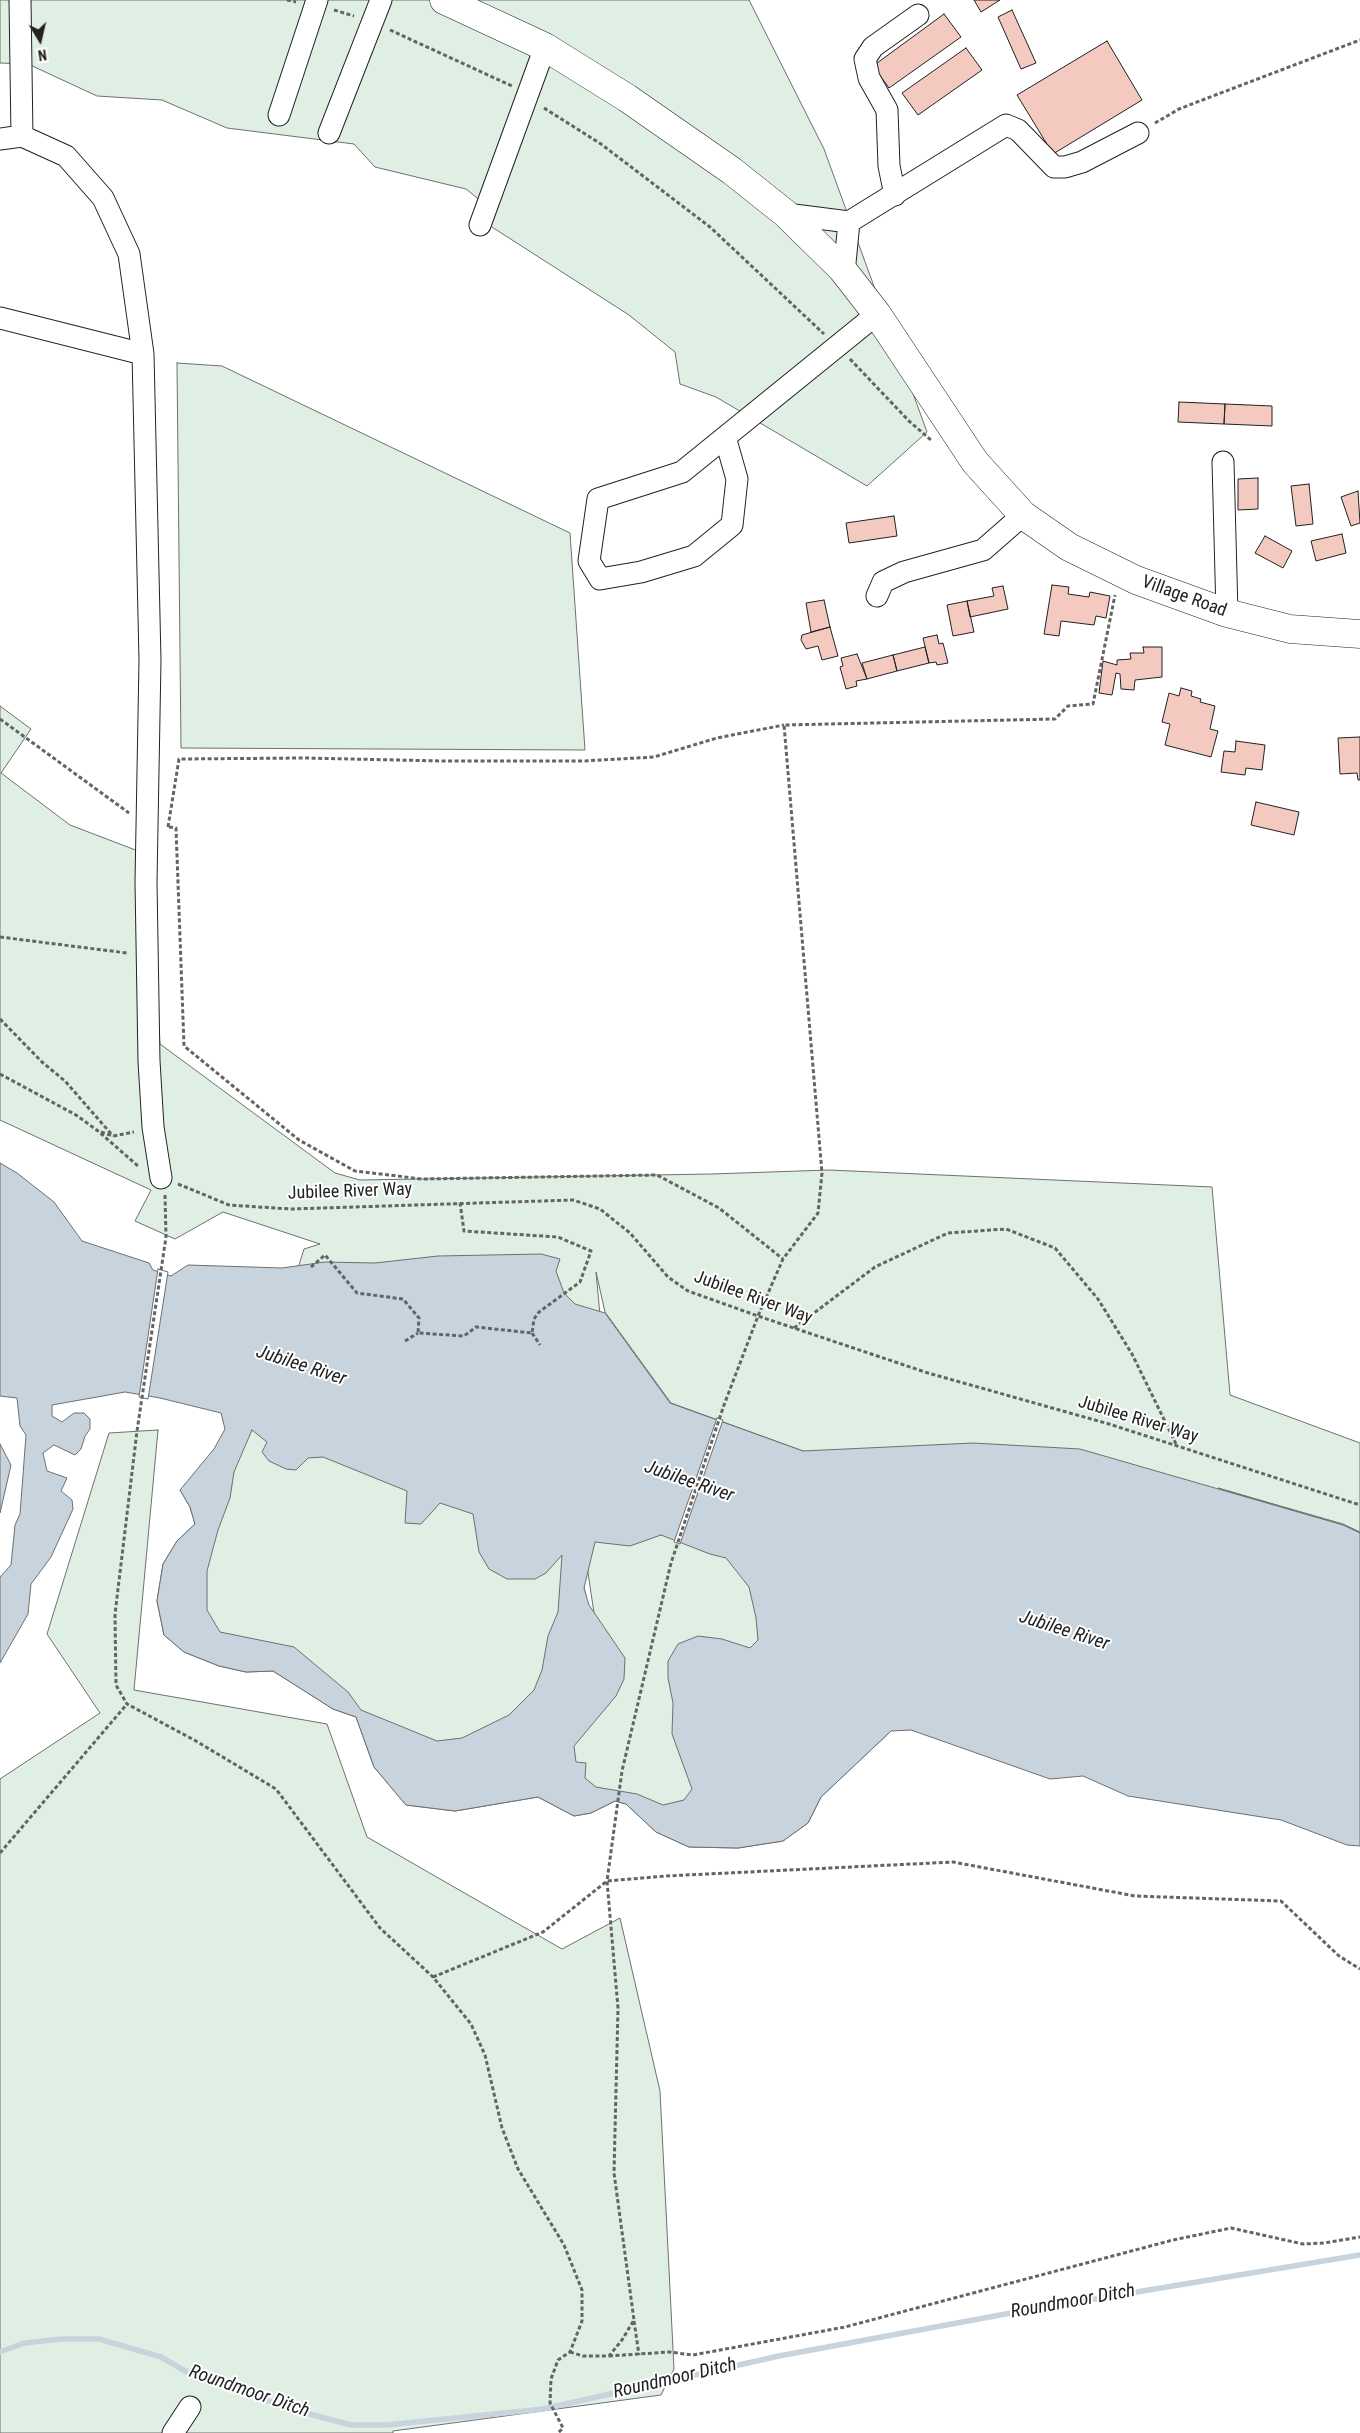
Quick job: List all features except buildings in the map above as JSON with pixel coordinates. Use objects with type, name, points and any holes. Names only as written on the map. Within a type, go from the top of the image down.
[{"type":"main road","name":"Village Road","points":[[444,0],[545,47],[627,98],[732,171],[786,214],[844,273],[877,314],[929,396],[975,462],[1023,515],[1070,547],[1136,580],[1227,613],[1290,629],[1360,634]]},
{"type":"street","points":[[20,0],[22,136]]},
{"type":"street","points":[[328,133],[381,0]]},
{"type":"street","points":[[278,115],[316,3]]},
{"type":"street","points":[[895,195],[889,166],[887,110],[869,78],[866,59],[872,47],[918,15]]},
{"type":"street","points":[[480,225],[545,47]]},
{"type":"street","points":[[786,214],[849,222],[1006,125],[1018,130],[1054,166],[1065,167],[1082,162],[1138,133]]},
{"type":"street","points":[[0,138],[22,136],[66,156],[103,198],[129,254],[143,354],[150,660],[147,831],[148,1061],[152,1111],[161,1178]]},
{"type":"street","points":[[844,273],[849,222]]},
{"type":"street","points":[[725,437],[737,479],[732,525],[694,556],[641,572],[600,579],[589,561],[598,499],[682,472],[725,437],[837,346],[877,314]]},
{"type":"street","points":[[0,318],[143,354]]},
{"type":"street","points":[[1222,462],[1227,613]]},
{"type":"street","points":[[877,596],[883,582],[904,572],[983,550],[1023,515]]},
{"type":"street","points":[[173,2433],[190,2407]]},
{"type":"path","points":[[287,0],[316,3],[372,21],[518,89],[527,97],[601,144],[710,226],[837,346],[909,421],[934,443]]},
{"type":"path","points":[[1138,133],[1180,109],[1360,40]]},
{"type":"path","points":[[169,827],[179,759],[304,758],[565,761],[654,757],[717,738],[784,726],[1055,719],[1068,706],[1093,704],[1117,587]]},
{"type":"path","points":[[0,719],[147,831],[169,827],[176,828],[184,1046],[299,1140],[355,1172],[422,1179],[658,1175],[718,1208],[783,1259]]},
{"type":"path","points":[[640,2355],[614,2173],[618,2008],[607,1881],[615,1815],[622,1771],[671,1563],[724,1405],[758,1316],[783,1259],[818,1214],[822,1173],[784,726]]},
{"type":"path","points":[[0,938],[148,956]]},
{"type":"path","points":[[0,1019],[42,1062],[65,1081],[113,1136]]},
{"type":"path","name":"Jubilee River Way","points":[[0,1074],[76,1115],[140,1167],[161,1178],[229,1205],[291,1209],[574,1200],[600,1210],[630,1233],[668,1277],[688,1291],[928,1373],[1109,1424],[1360,1505]]},
{"type":"path","points":[[98,1131],[113,1136],[136,1131],[152,1111]]},
{"type":"path","points":[[161,1178],[166,1198],[166,1237],[137,1431],[115,1614],[116,1685],[127,1704],[196,1741],[276,1789],[380,1928],[433,1977],[471,2024],[485,2055],[502,2128],[518,2169],[564,2245],[582,2290],[582,2321],[570,2352],[558,2360],[551,2379],[550,2403],[563,2428],[558,2433]]},
{"type":"path","points":[[460,1203],[464,1231],[558,1237],[590,1251],[580,1282],[539,1312],[534,1319],[532,1333],[540,1345]]},
{"type":"path","points":[[794,1328],[875,1267],[948,1233],[1006,1229],[1055,1248],[1098,1299],[1132,1354],[1177,1446]]},
{"type":"path","points":[[311,1266],[325,1255],[358,1293],[403,1299],[419,1318],[418,1333]]},
{"type":"path","points":[[405,1341],[418,1333],[464,1336],[476,1327],[532,1333]]},
{"type":"path","points":[[0,1853],[127,1704]]},
{"type":"path","points":[[433,1977],[543,1932],[607,1881],[666,1876],[953,1862],[1135,1896],[1281,1901],[1339,1956],[1360,1969]]},
{"type":"path","points":[[570,2352],[583,2356],[640,2355],[669,2352],[693,2355],[845,2327],[1173,2240],[1231,2228],[1303,2244],[1324,2244],[1360,2237]]},
{"type":"path","points":[[609,2356],[622,2340],[634,2320]]},
{"type":"green space","points":[[0,0],[749,0],[824,149],[927,432],[867,486],[716,397],[680,384],[675,352],[629,315],[481,220],[487,206],[466,189],[375,167],[354,144],[227,128],[162,100],[97,96],[28,64],[0,63]]},
{"type":"green space","points":[[177,363],[222,366],[570,533],[585,750],[181,748]]},
{"type":"green space","points":[[0,706],[31,729],[1,773],[70,825],[146,854],[160,1044],[335,1173],[360,1180],[829,1170],[1212,1187],[1230,1395],[1360,1443],[1360,1532],[1343,1524],[1218,1488],[1343,1525],[1360,1533],[803,1451],[671,1403],[605,1312],[596,1272],[600,1315],[291,1291],[304,1249],[320,1244],[223,1212],[175,1239],[135,1221],[151,1190],[0,1120]]},
{"type":"green space","points":[[254,1422],[323,1440],[572,1534],[593,1628],[594,1613],[584,1546],[594,1534],[655,1530],[739,1551],[891,1731],[821,1797],[808,1823],[783,1841],[738,1848],[689,1847],[656,1832],[626,1804],[615,1801],[591,1813],[574,1816],[538,1797],[455,1811],[406,1805],[374,1767],[356,1717],[333,1709],[273,1671],[246,1672],[219,1666],[184,1652],[164,1635],[157,1601],[163,1564],[177,1541],[195,1524],[190,1507],[180,1490]]},
{"type":"green space","points":[[158,1430],[134,1690],[327,1724],[367,1837],[562,1949],[620,1918],[660,2091],[674,2369],[661,2395],[393,2431],[393,2433],[0,2433],[0,1779],[100,1713],[47,1634],[109,1433]]},
{"type":"water","name":"Jubilee River","points":[[0,1163],[17,1173],[54,1202],[82,1241],[149,1263],[153,1270],[171,1276],[188,1265],[282,1268],[325,1262],[375,1263],[438,1256],[541,1254],[560,1259],[556,1271],[564,1293],[575,1304],[605,1313],[670,1403],[803,1451],[973,1443],[1080,1449],[1343,1525],[1360,1533],[1360,1846],[1347,1845],[1281,1820],[1128,1796],[1083,1776],[1050,1779],[911,1730],[891,1731],[821,1797],[808,1823],[783,1841],[738,1848],[689,1847],[656,1832],[626,1804],[615,1801],[591,1813],[574,1816],[538,1797],[455,1811],[406,1805],[374,1767],[356,1717],[333,1709],[273,1671],[246,1672],[219,1666],[184,1652],[164,1635],[157,1601],[163,1564],[177,1541],[195,1524],[190,1507],[180,1490],[214,1449],[225,1429],[221,1413],[160,1398],[125,1392],[52,1405],[52,1416],[62,1422],[74,1413],[84,1413],[90,1419],[90,1429],[85,1436],[81,1449],[75,1455],[54,1445],[43,1453],[47,1471],[67,1478],[61,1491],[72,1500],[73,1509],[51,1557],[31,1584],[28,1614],[0,1663],[0,1577],[11,1565],[15,1525],[20,1514],[26,1435],[20,1426],[17,1398],[0,1396]],"holes":[[[252,1430],[267,1442],[262,1452],[269,1461],[286,1469],[296,1470],[308,1458],[323,1457],[407,1491],[405,1523],[421,1524],[440,1503],[473,1514],[479,1552],[489,1569],[507,1579],[535,1579],[546,1573],[562,1555],[558,1612],[548,1636],[542,1670],[534,1690],[509,1715],[462,1738],[437,1741],[361,1710],[348,1692],[294,1647],[220,1632],[207,1610],[207,1571],[218,1530],[230,1498],[234,1472]],[[661,1535],[710,1554],[726,1558],[749,1587],[756,1618],[758,1640],[750,1648],[722,1639],[698,1636],[678,1644],[668,1661],[668,1678],[673,1703],[672,1734],[692,1789],[684,1800],[663,1805],[637,1794],[596,1787],[585,1778],[586,1763],[576,1762],[574,1746],[616,1696],[624,1679],[625,1658],[589,1605],[584,1588],[595,1542],[630,1546]]]},
{"type":"water","points":[[0,1444],[11,1465],[0,1513]]},
{"type":"pier","points":[[158,1269],[168,1272],[148,1399],[139,1397]]},
{"type":"pier","points":[[717,1418],[723,1420],[680,1544],[674,1542]]},
{"type":"waterway","name":"Roundmoor Ditch","points":[[0,2352],[24,2343],[62,2339],[99,2339],[161,2357],[192,2375],[287,2408],[351,2425],[387,2425],[543,2409],[779,2356],[1022,2311],[1360,2255]]}]
